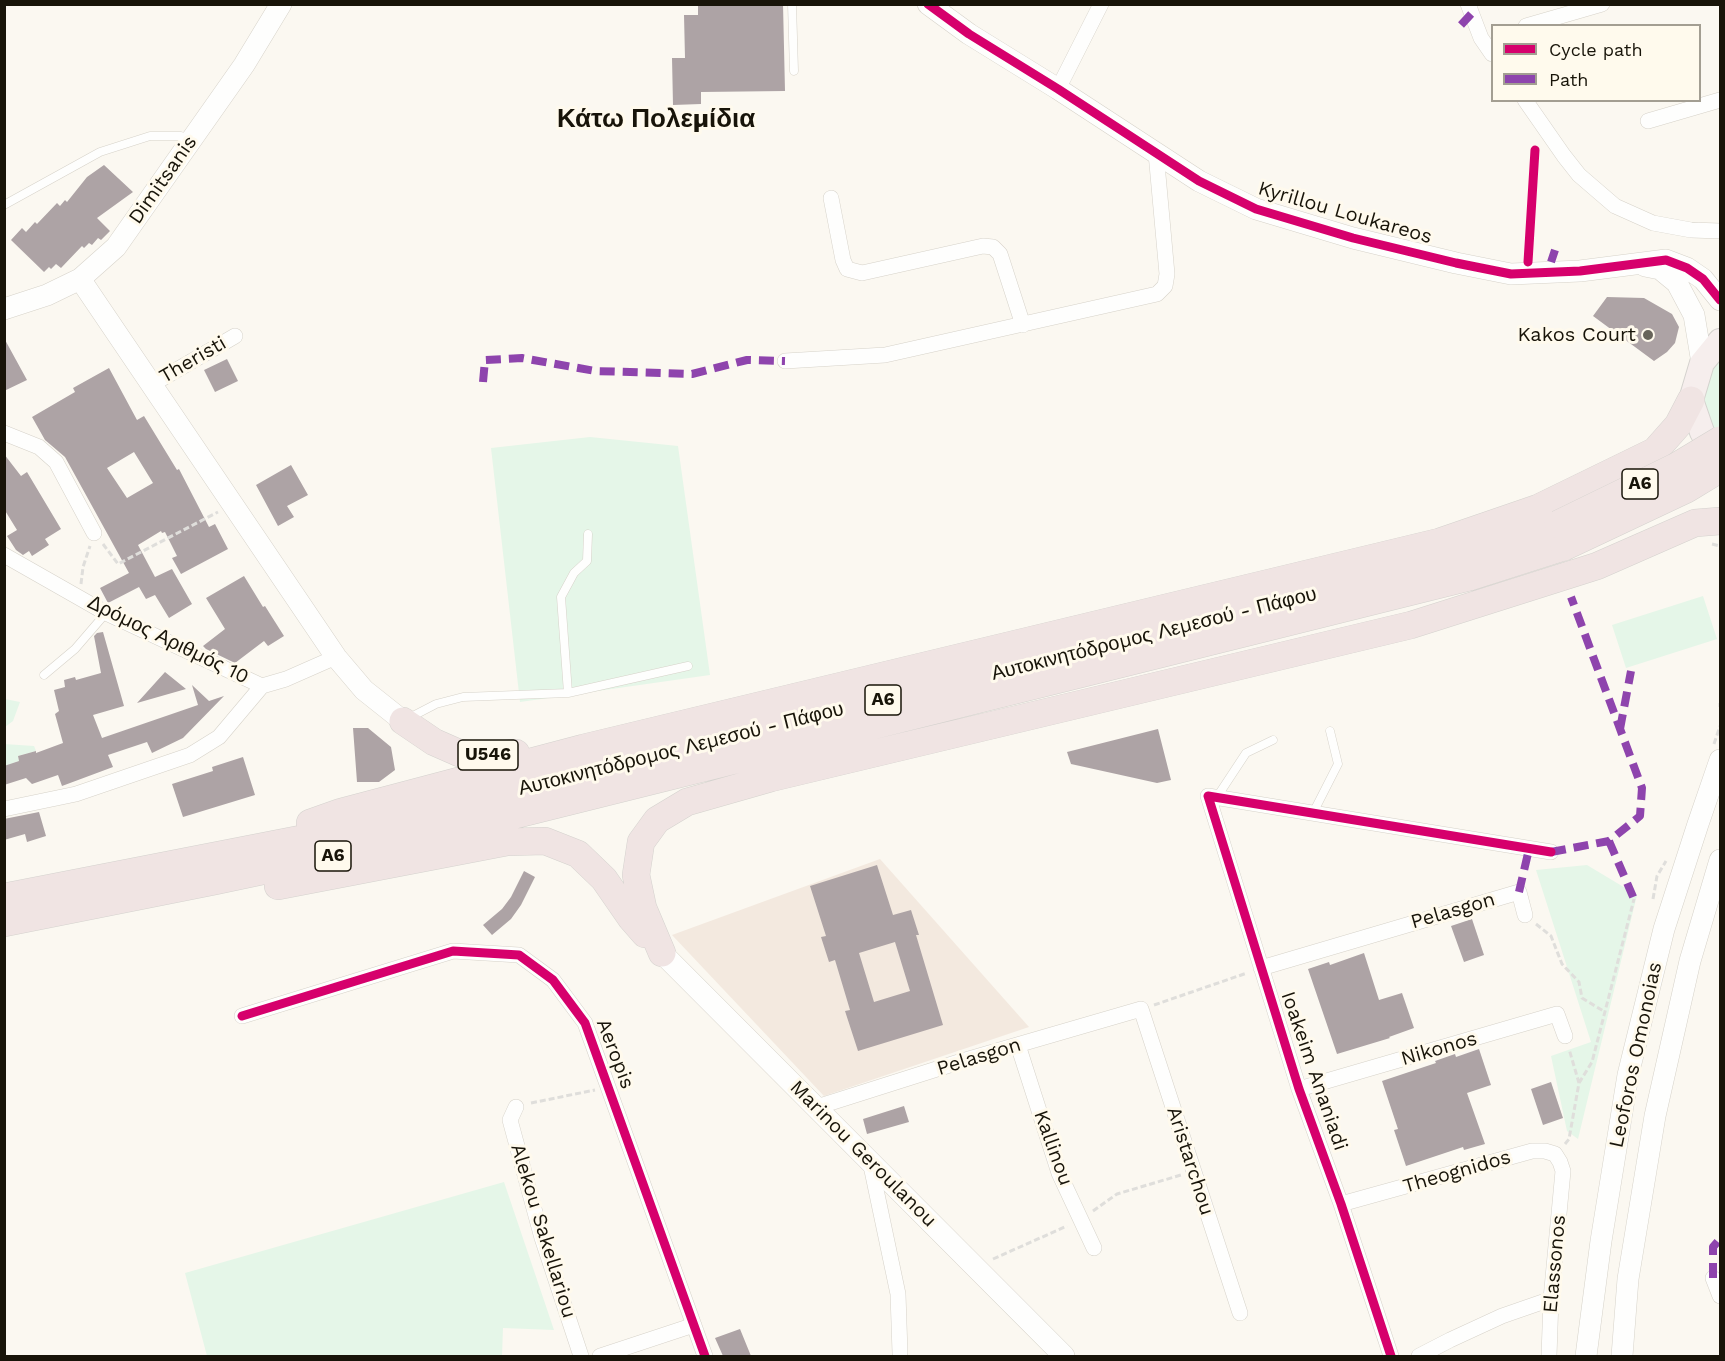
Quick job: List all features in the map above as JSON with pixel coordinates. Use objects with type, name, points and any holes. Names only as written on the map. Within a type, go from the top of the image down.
[{"type":"highway","points":[[204,859],[341,812],[583,748],[1439,542],[1538,508],[1655,451],[1678,425],[1691,400]]},
{"type":"highway","name":"Αυτοκινητόδρομος Λεμεσού - Πάφου","points":[[4,897],[352,829],[1561,536],[1720,440]]},
{"type":"highway","name":"Αυτοκινητόδρομος Λεμεσού - Πάφου","points":[[4,923],[451,831],[1470,577],[1561,536],[1687,489],[1720,468]]},
{"type":"highway","points":[[662,953],[643,908],[636,875],[641,842],[657,820],[687,802],[771,778],[1411,625],[1597,566],[1695,523],[1720,522]]},
{"type":"highway","name":"U546","points":[[403,721],[434,742],[459,753],[484,756],[583,748]]},
{"type":"highway","points":[[451,831],[588,812],[771,778]]},
{"type":"highway","points":[[4,934],[56,929],[507,842],[545,841],[578,854],[604,879],[631,918],[662,953]]},
{"type":"main road","points":[[1720,341],[1702,363],[1691,400],[1702,432],[1720,468]]},
{"type":"street","name":"Dimitsanis","points":[[4,309],[47,296],[80,279],[116,247],[244,65],[280,4]]},
{"type":"street","name":"Kyrillou Loukareos","points":[[928,4],[969,34],[1199,181],[1256,209],[1353,238],[1511,274],[1580,271],[1666,260],[1687,268],[1703,279],[1720,300]]},
{"type":"street","points":[[1058,89],[1101,4]]},
{"type":"street","points":[[1468,4],[1487,36]]},
{"type":"street","points":[[1533,24],[1602,4]]},
{"type":"street","points":[[1648,121],[1720,100]]},
{"type":"street","points":[[1526,102],[1580,175],[1615,206],[1653,222],[1691,230],[1720,231]]},
{"type":"street","points":[[785,361],[885,355],[1157,294],[1165,286],[1167,274],[1156,153]]},
{"type":"street","points":[[831,198],[843,260],[847,269],[862,273],[983,246],[993,247],[1000,254],[1023,325]]},
{"type":"street","name":"Kyrillou Loukareos","points":[[1636,263],[1660,269],[1677,284],[1694,315],[1702,363]]},
{"type":"street","name":"U546","points":[[80,279],[336,657],[364,690],[403,721]]},
{"type":"street","name":"Theristi","points":[[151,384],[235,336]]},
{"type":"street","points":[[4,433],[39,447],[56,462],[94,533]]},
{"type":"street","name":"Δρόμος Αριθμός 10","points":[[4,555],[106,613],[262,686],[286,679],[336,657]]},
{"type":"street","points":[[4,809],[76,794],[190,755],[219,737],[262,686]]},
{"type":"street","name":"Leoforos Omonoias","points":[[1586,1356],[1601,1241],[1628,1074],[1664,929],[1720,760]]},
{"type":"street","points":[[1213,797],[1551,852]]},
{"type":"street","name":"Ioakeim Ananiadi","points":[[1213,797],[1261,968],[1299,1089],[1341,1204],[1391,1356]]},
{"type":"street","name":"Leoforos Omonoias","points":[[1622,1356],[1628,1279],[1655,1116],[1690,962],[1720,860]]},
{"type":"street","name":"Pelasgon","points":[[1261,968],[1519,892],[1526,915]]},
{"type":"street","name":"Aeropis","points":[[242,1016],[453,951],[519,955],[553,980],[585,1023],[705,1356]]},
{"type":"street","name":"Marinou Geroulanou","points":[[662,953],[1062,1356]]},
{"type":"street","name":"Pelasgon","points":[[817,1107],[1141,1009]]},
{"type":"street","name":"Aristarchou","points":[[1141,1009],[1240,1313]]},
{"type":"street","name":"Nikonos","points":[[1299,1089],[1557,1014],[1565,1036]]},
{"type":"street","name":"Kallinou","points":[[1018,1045],[1059,1173],[1094,1248]]},
{"type":"street","name":"Alekou Sakellariou","points":[[516,1107],[510,1120],[542,1238],[581,1356]]},
{"type":"street","name":"Theognidos","points":[[1341,1204],[1532,1151],[1545,1151],[1554,1155]]},
{"type":"street","name":"Elassonos","points":[[1549,1356],[1551,1299],[1563,1171],[1560,1161],[1554,1155]]},
{"type":"street","points":[[870,1161],[898,1294],[900,1353]]},
{"type":"street","points":[[1713,1278],[1720,1296]]},
{"type":"street","points":[[1419,1356],[1502,1316],[1551,1299]]},
{"type":"street","points":[[600,1356],[694,1325]]},
{"type":"lane","points":[[792,4],[794,71]]},
{"type":"lane","points":[[4,205],[100,152],[150,135],[181,136],[192,140]]},
{"type":"lane","points":[[568,693],[561,597],[574,573],[587,561],[588,534]]},
{"type":"lane","points":[[44,675],[75,650],[106,613]]},
{"type":"lane","points":[[403,721],[436,704],[463,697],[568,693],[688,666]]},
{"type":"lane","points":[[1313,813],[1338,764],[1330,731]]},
{"type":"lane","points":[[1213,797],[1246,753],[1273,740]]},
{"type":"path","points":[[94,533],[118,564],[232,504]]},
{"type":"path","points":[[79,597],[83,567],[94,533]]},
{"type":"path","points":[[1554,1155],[1569,1139],[1579,1083],[1592,1062],[1634,899]]},
{"type":"path","points":[[1526,915],[1551,936],[1562,964],[1579,982],[1582,998],[1605,1012]]},
{"type":"path","points":[[1141,1009],[1261,968]]},
{"type":"path","points":[[1565,1036],[1579,1083]]},
{"type":"path","points":[[516,1107],[608,1087]]},
{"type":"shaded area","points":[[880,859],[1029,1027],[824,1096],[672,935]]},
{"type":"green space","points":[[1720,360],[1720,453],[1700,407],[1712,367]]},
{"type":"green space","points":[[590,437],[678,446],[710,675],[520,702],[491,448]]},
{"type":"green space","points":[[1703,596],[1717,639],[1626,668],[1612,625]]},
{"type":"green space","points":[[5,699],[20,702],[13,721],[5,727]]},
{"type":"green space","points":[[4,744],[34,746],[36,751],[18,756],[19,761],[5,766]]},
{"type":"green space","points":[[1587,865],[1637,895],[1578,1139],[1567,1131],[1551,1056],[1591,1042],[1536,870]]},
{"type":"green space","points":[[504,1182],[554,1330],[503,1328],[502,1356],[207,1356],[185,1273]]},
{"type":"building","points":[[698,4],[783,4],[785,91],[701,92],[701,104],[673,105],[672,58],[685,58],[684,15],[698,15]]},
{"type":"building","points":[[104,165],[133,192],[97,218],[110,231],[101,240],[98,238],[92,245],[89,243],[84,248],[82,246],[61,268],[56,264],[44,272],[11,240],[22,228],[26,232],[35,222],[37,224],[57,203],[60,206],[65,200],[67,202],[87,177]]},
{"type":"building","name":"Kakos Court","points":[[1607,297],[1644,298],[1672,314],[1679,327],[1675,343],[1654,361],[1593,316]]},
{"type":"building","points":[[4,338],[27,380],[4,391]]},
{"type":"building","points":[[227,359],[238,381],[215,392],[204,370]]},
{"type":"building","points":[[109,368],[137,420],[144,416],[177,470],[179,469],[209,527],[215,524],[228,549],[181,574],[172,558],[177,556],[165,532],[161,531],[138,545],[155,577],[172,569],[192,604],[169,618],[155,595],[146,599],[139,587],[108,603],[100,588],[129,573],[65,457],[45,440],[32,417],[75,392],[73,388]],"holes":[[[134,452],[153,483],[127,498],[107,468]]]},
{"type":"building","points":[[4,454],[21,476],[27,472],[61,529],[45,539],[49,545],[32,556],[29,551],[23,555],[16,550],[7,536],[17,530],[4,509]]},
{"type":"building","points":[[291,465],[308,495],[287,506],[294,517],[278,526],[256,485]]},
{"type":"building","points":[[244,576],[284,636],[268,646],[264,641],[235,663],[203,646],[225,629],[206,598]]},
{"type":"building","points":[[103,632],[124,706],[93,715],[102,738],[198,705],[192,685],[209,701],[224,696],[183,738],[152,753],[147,742],[108,755],[113,767],[62,786],[58,775],[32,784],[26,778],[4,785],[4,766],[19,761],[18,756],[36,751],[36,753],[63,743],[55,714],[59,711],[54,690],[65,687],[64,680],[75,677],[76,680],[101,673],[94,636]]},
{"type":"building","points":[[165,672],[186,689],[137,703]]},
{"type":"building","points":[[353,728],[368,728],[391,747],[395,770],[379,782],[357,782]]},
{"type":"building","points":[[1158,729],[1171,780],[1157,783],[1071,764],[1067,752]]},
{"type":"building","points":[[243,757],[255,795],[183,817],[172,784],[213,771],[212,767]]},
{"type":"building","points":[[39,812],[46,836],[27,842],[25,834],[4,840],[4,819]]},
{"type":"building","points":[[877,865],[893,915],[911,910],[919,935],[916,935],[943,1025],[858,1051],[845,1011],[850,1010],[835,960],[829,962],[821,937],[826,936],[810,886]],"holes":[[[895,942],[910,991],[874,1002],[859,953]]]},
{"type":"building","points":[[524,871],[535,877],[521,905],[511,919],[492,935],[483,925],[502,909]]},
{"type":"building","points":[[1472,919],[1484,955],[1464,962],[1451,926]]},
{"type":"building","points":[[1364,953],[1379,1000],[1402,993],[1414,1028],[1337,1054],[1308,969],[1329,962],[1330,965]]},
{"type":"building","points":[[1479,1049],[1491,1085],[1467,1093],[1485,1144],[1464,1150],[1463,1147],[1406,1166],[1394,1130],[1398,1129],[1382,1081],[1436,1063],[1435,1061],[1455,1054],[1456,1057]]},
{"type":"building","points":[[1551,1082],[1563,1118],[1543,1125],[1531,1089]]},
{"type":"building","points":[[904,1106],[909,1122],[867,1134],[863,1119]]},
{"type":"building","points":[[740,1329],[751,1356],[723,1356],[715,1338]]},
{"type":"marked path","points":[[1461,25],[1472,13]]},
{"type":"marked path","points":[[1551,262],[1555,250]]},
{"type":"marked path","points":[[483,382],[485,360],[522,358],[595,371],[692,374],[747,360],[785,361]]},
{"type":"marked path","points":[[1551,852],[1609,841],[1640,816],[1642,788],[1571,597]]},
{"type":"marked path","points":[[1620,729],[1631,671]]},
{"type":"marked path","points":[[1609,841],[1634,899]]},
{"type":"marked path","points":[[1519,892],[1529,849]]},
{"type":"marked path","points":[[1713,1278],[1713,1247],[1720,1239]]},
{"type":"cycle path","points":[[928,4],[969,34],[1199,181],[1256,209],[1353,238],[1511,274],[1580,271],[1666,260],[1687,268],[1703,279],[1720,300]]},
{"type":"cycle path","points":[[1528,262],[1535,150]]},
{"type":"cycle path","points":[[1391,1356],[1341,1204],[1299,1089],[1208,796],[1551,852]]},
{"type":"cycle path","points":[[242,1016],[453,951],[519,955],[553,980],[585,1023],[705,1356]]},
{"type":"place","name":"Kakos Court","points":[[1648,335]]},
{"type":"district","name":"Κάτω Πολεμίδια","points":[[656,119]]}]
